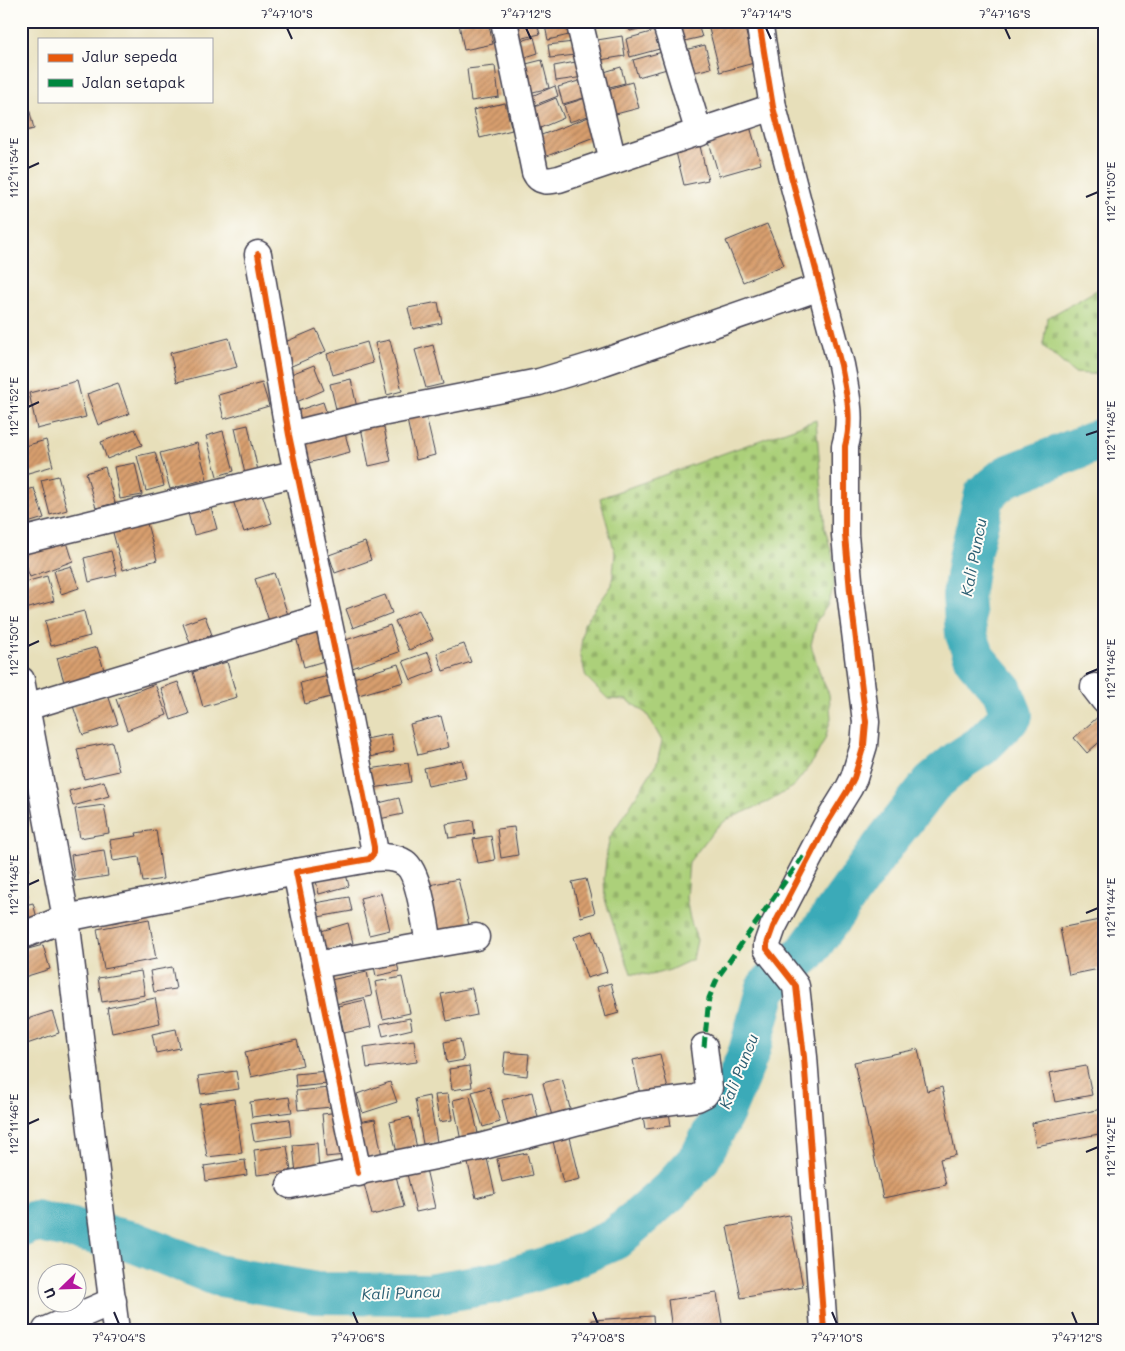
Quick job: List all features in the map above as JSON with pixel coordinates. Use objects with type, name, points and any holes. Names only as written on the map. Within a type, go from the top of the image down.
[{"type":"street","points":[[504,21],[535,172],[543,181],[553,180],[613,161],[773,107]]},
{"type":"street","points":[[579,21],[613,161]]},
{"type":"street","points":[[665,21],[698,133]]},
{"type":"street","points":[[759,21],[773,107],[841,365],[849,417],[849,433],[845,446],[845,535],[866,722],[864,745],[854,778],[828,822],[776,921],[766,944],[796,986],[804,1057],[824,1330]]},
{"type":"street","points":[[258,254],[289,435],[373,837],[374,848],[371,858]]},
{"type":"street","points":[[289,435],[366,416],[539,382],[598,364],[820,287]]},
{"type":"street","points":[[21,541],[297,473]]},
{"type":"street","points":[[26,707],[327,616]]},
{"type":"street","points":[[21,680],[66,918],[116,1330]]},
{"type":"street","points":[[21,936],[66,918],[371,858],[398,859],[409,866],[418,888],[429,945]]},
{"type":"street","points":[[296,872],[358,1172]]},
{"type":"street","points":[[315,965],[476,937]]},
{"type":"street","points":[[290,1185],[480,1147],[640,1105],[697,1098],[705,1094],[709,1088],[704,1047]]},
{"type":"street","points":[[46,1330],[113,1300]]},
{"type":"green space","points":[[1104,286],[1104,375],[1074,373],[1043,346],[1047,318]]},
{"type":"green space","points":[[816,420],[825,529],[834,561],[834,588],[827,606],[817,620],[811,645],[821,677],[829,694],[831,718],[825,739],[814,760],[793,787],[768,802],[728,819],[717,827],[689,862],[686,898],[697,940],[693,959],[670,970],[651,975],[631,973],[605,899],[604,878],[607,852],[610,837],[657,763],[662,741],[647,714],[627,700],[608,699],[586,677],[580,653],[584,624],[612,585],[615,553],[600,498]]},
{"type":"building","points":[[472,21],[488,21],[493,44],[464,50],[459,24]]},
{"type":"building","points":[[509,21],[536,21],[540,34],[514,40]]},
{"type":"building","points":[[544,21],[575,21],[577,33],[548,40]]},
{"type":"building","points":[[627,21],[656,21],[657,25],[630,31]]},
{"type":"building","points":[[707,21],[743,21],[754,63],[720,72]]},
{"type":"building","points":[[698,25],[702,37],[680,42],[676,30]]},
{"type":"building","points":[[658,30],[663,48],[630,57],[626,39]]},
{"type":"building","points":[[622,36],[625,56],[594,61],[591,41]]},
{"type":"building","points":[[534,37],[538,53],[520,59],[515,43]]},
{"type":"building","points":[[582,41],[584,54],[550,58],[548,45]]},
{"type":"building","points":[[705,45],[711,68],[691,73],[685,50]]},
{"type":"building","points":[[662,52],[667,69],[638,77],[633,60]]},
{"type":"building","points":[[542,60],[549,88],[529,93],[522,65]]},
{"type":"building","points":[[581,61],[584,77],[556,81],[554,66]]},
{"type":"building","points":[[495,66],[499,97],[471,101],[467,69]]},
{"type":"building","points":[[621,67],[625,83],[598,90],[594,75]]},
{"type":"building","points":[[589,78],[594,95],[563,104],[558,87]]},
{"type":"building","points":[[632,82],[639,108],[612,115],[605,90]]},
{"type":"building","points":[[555,86],[558,96],[530,107],[527,98]]},
{"type":"building","points":[[592,96],[598,113],[569,122],[564,105]]},
{"type":"building","points":[[556,98],[564,118],[533,131],[525,111]]},
{"type":"building","points":[[505,103],[512,130],[480,138],[473,110]]},
{"type":"building","points":[[28,104],[34,129],[21,132],[21,105]]},
{"type":"building","points":[[594,115],[602,135],[539,159],[531,139]]},
{"type":"building","points":[[749,123],[761,164],[719,176],[707,135]]},
{"type":"building","points":[[700,146],[708,180],[684,185],[676,152]]},
{"type":"building","points":[[767,224],[784,265],[743,282],[726,241]]},
{"type":"building","points":[[438,302],[442,323],[413,329],[408,308]]},
{"type":"building","points":[[316,329],[326,351],[287,368],[278,345]]},
{"type":"building","points":[[229,338],[237,367],[177,382],[170,353]]},
{"type":"building","points":[[390,340],[402,391],[387,395],[375,343]]},
{"type":"building","points":[[367,342],[373,363],[333,375],[327,354]]},
{"type":"building","points":[[433,345],[443,384],[426,388],[415,350]]},
{"type":"building","points":[[314,365],[324,390],[292,404],[281,378]]},
{"type":"building","points":[[351,379],[357,408],[337,413],[330,384]]},
{"type":"building","points":[[77,381],[86,417],[37,429],[29,393]]},
{"type":"building","points":[[118,383],[129,414],[98,425],[87,394]]},
{"type":"building","points":[[262,383],[269,406],[224,419],[218,395]]},
{"type":"building","points":[[323,402],[329,420],[295,431],[290,413]]},
{"type":"building","points":[[424,407],[435,455],[416,460],[405,411]]},
{"type":"building","points":[[381,414],[391,461],[369,466],[359,418]]},
{"type":"building","points":[[248,425],[258,471],[245,474],[235,428]]},
{"type":"building","points":[[343,426],[350,452],[308,463],[301,437]]},
{"type":"building","points":[[135,429],[142,445],[107,459],[101,442]]},
{"type":"building","points":[[223,431],[234,471],[217,476],[206,436]]},
{"type":"building","points":[[46,440],[53,466],[21,475],[21,447]]},
{"type":"building","points":[[197,443],[207,479],[170,489],[160,453]]},
{"type":"building","points":[[155,452],[164,486],[146,491],[137,456]]},
{"type":"building","points":[[135,463],[142,495],[120,499],[114,467]]},
{"type":"building","points":[[105,467],[115,503],[96,508],[86,473]]},
{"type":"building","points":[[58,476],[67,510],[50,515],[41,480]]},
{"type":"building","points":[[259,485],[272,523],[244,532],[231,495]]},
{"type":"building","points":[[34,488],[44,518],[21,525],[21,492]]},
{"type":"building","points":[[209,500],[217,529],[194,535],[186,506]]},
{"type":"building","points":[[146,520],[157,560],[123,570],[112,529]]},
{"type":"building","points":[[65,536],[73,561],[30,577],[21,552]]},
{"type":"building","points":[[365,542],[371,560],[335,573],[329,555]]},
{"type":"building","points":[[111,551],[117,575],[89,582],[84,558]]},
{"type":"building","points":[[71,566],[79,588],[61,594],[54,571]]},
{"type":"building","points":[[274,573],[288,615],[269,621],[255,579]]},
{"type":"building","points":[[47,576],[54,601],[22,610],[21,583]]},
{"type":"building","points":[[385,595],[392,613],[353,628],[346,609]]},
{"type":"building","points":[[419,610],[433,639],[409,650],[395,621]]},
{"type":"building","points":[[84,611],[90,636],[51,646],[45,621]]},
{"type":"building","points":[[205,616],[212,635],[190,643],[183,624]]},
{"type":"building","points":[[390,625],[399,652],[349,669],[340,642]]},
{"type":"building","points":[[322,626],[331,659],[304,667],[295,633]]},
{"type":"building","points":[[464,644],[471,662],[443,671],[437,653]]},
{"type":"building","points":[[97,647],[105,673],[65,685],[57,658]]},
{"type":"building","points":[[428,652],[435,671],[411,680],[403,661]]},
{"type":"building","points":[[227,662],[237,697],[203,707],[193,672]]},
{"type":"building","points":[[398,664],[404,682],[355,696],[350,679]]},
{"type":"building","points":[[332,675],[337,695],[305,704],[300,683]]},
{"type":"building","points":[[178,682],[189,714],[171,720],[161,688]]},
{"type":"building","points":[[155,684],[167,715],[127,730],[116,699]]},
{"type":"building","points":[[108,695],[118,724],[83,735],[73,706]]},
{"type":"building","points":[[1100,715],[1104,719],[1104,738],[1087,753],[1074,738]]},
{"type":"building","points":[[441,716],[449,747],[418,755],[410,724]]},
{"type":"building","points":[[391,734],[394,752],[365,758],[361,740]]},
{"type":"building","points":[[112,742],[119,771],[84,779],[77,749]]},
{"type":"building","points":[[462,760],[466,778],[428,786],[424,768]]},
{"type":"building","points":[[408,763],[411,782],[367,789],[364,770]]},
{"type":"building","points":[[104,781],[109,796],[73,806],[69,791]]},
{"type":"building","points":[[399,798],[403,814],[379,819],[375,804]]},
{"type":"building","points":[[104,805],[109,833],[80,838],[75,809]]},
{"type":"building","points":[[473,820],[475,834],[449,838],[446,824]]},
{"type":"building","points":[[23,825],[29,847],[21,849],[21,826]]},
{"type":"building","points":[[514,827],[518,855],[501,858],[497,829]]},
{"type":"building","points":[[156,830],[163,879],[143,882],[139,857],[113,861],[110,840],[137,836],[136,833]]},
{"type":"building","points":[[491,836],[495,860],[478,863],[473,839]]},
{"type":"building","points":[[104,850],[108,876],[75,881],[71,855]]},
{"type":"building","points":[[27,856],[29,870],[21,871],[21,857]]},
{"type":"building","points":[[346,874],[349,886],[319,894],[316,881]]},
{"type":"building","points":[[21,878],[25,878],[28,896],[21,897]]},
{"type":"building","points":[[458,879],[469,925],[436,933],[425,886]]},
{"type":"building","points":[[586,879],[595,913],[581,917],[572,882]]},
{"type":"building","points":[[381,893],[390,930],[369,935],[360,898]]},
{"type":"building","points":[[349,897],[352,911],[318,917],[315,903]]},
{"type":"building","points":[[33,903],[37,918],[21,922],[21,906]]},
{"type":"building","points":[[149,919],[156,959],[104,969],[97,929]]},
{"type":"building","points":[[1104,919],[1104,968],[1069,975],[1060,928]]},
{"type":"building","points":[[348,923],[353,943],[323,951],[318,932]]},
{"type":"building","points":[[593,931],[607,972],[587,978],[574,937]]},
{"type":"building","points":[[43,945],[50,969],[21,978],[21,951]]},
{"type":"building","points":[[394,952],[399,971],[376,976],[372,957]]},
{"type":"building","points":[[172,967],[176,989],[154,992],[150,971]]},
{"type":"building","points":[[141,971],[145,995],[102,1002],[98,978]]},
{"type":"building","points":[[367,972],[372,996],[331,1005],[326,981]]},
{"type":"building","points":[[402,977],[410,1013],[383,1019],[375,982]]},
{"type":"building","points":[[611,983],[619,1013],[605,1017],[597,987]]},
{"type":"building","points":[[472,988],[477,1015],[447,1021],[441,994]]},
{"type":"building","points":[[155,998],[160,1023],[112,1033],[107,1008]]},
{"type":"building","points":[[365,1000],[371,1027],[344,1033],[338,1006]]},
{"type":"building","points":[[52,1011],[59,1033],[21,1046],[21,1021]]},
{"type":"building","points":[[410,1018],[412,1029],[383,1036],[380,1024]]},
{"type":"building","points":[[176,1029],[180,1048],[156,1053],[152,1034]]},
{"type":"building","points":[[460,1039],[464,1060],[447,1063],[444,1042]]},
{"type":"building","points":[[297,1040],[303,1065],[251,1077],[245,1052]]},
{"type":"building","points":[[414,1040],[417,1062],[367,1068],[364,1047]]},
{"type":"building","points":[[918,1049],[927,1091],[942,1087],[956,1155],[940,1159],[946,1185],[883,1198],[854,1062]]},
{"type":"building","points":[[505,1052],[529,1054],[527,1076],[503,1073]]},
{"type":"building","points":[[660,1054],[669,1094],[641,1100],[633,1060]]},
{"type":"building","points":[[469,1066],[472,1087],[452,1090],[449,1069]]},
{"type":"building","points":[[1086,1066],[1092,1095],[1055,1102],[1049,1073]]},
{"type":"building","points":[[236,1071],[239,1089],[201,1094],[198,1076]]},
{"type":"building","points":[[327,1071],[328,1084],[296,1087],[295,1074]]},
{"type":"building","points":[[562,1078],[571,1112],[552,1116],[543,1083]]},
{"type":"building","points":[[390,1082],[397,1102],[363,1113],[357,1094]]},
{"type":"building","points":[[489,1087],[500,1122],[483,1127],[472,1092]]},
{"type":"building","points":[[330,1088],[332,1107],[298,1110],[296,1091]]},
{"type":"building","points":[[532,1092],[538,1117],[508,1125],[502,1100]]},
{"type":"building","points":[[448,1094],[452,1120],[439,1122],[435,1095]]},
{"type":"building","points":[[429,1096],[437,1142],[423,1144],[415,1099]]},
{"type":"building","points":[[470,1096],[479,1138],[461,1141],[453,1100]]},
{"type":"building","points":[[289,1097],[292,1112],[252,1117],[250,1102]]},
{"type":"building","points":[[234,1099],[242,1153],[207,1157],[199,1104]]},
{"type":"building","points":[[1102,1109],[1104,1133],[1036,1146],[1032,1123]]},
{"type":"building","points":[[340,1112],[345,1155],[326,1157],[322,1114]]},
{"type":"building","points":[[669,1112],[671,1126],[645,1129],[643,1116]]},
{"type":"building","points":[[410,1117],[417,1148],[397,1153],[390,1122]]},
{"type":"building","points":[[289,1119],[291,1136],[254,1141],[251,1124]]},
{"type":"building","points":[[375,1119],[382,1156],[360,1160],[353,1123]]},
{"type":"building","points":[[569,1133],[580,1179],[563,1183],[552,1137]]},
{"type":"building","points":[[317,1143],[319,1171],[296,1174],[293,1145]]},
{"type":"building","points":[[287,1146],[291,1171],[257,1175],[254,1150]]},
{"type":"building","points":[[527,1153],[532,1175],[502,1182],[497,1159]]},
{"type":"building","points":[[486,1154],[495,1193],[476,1198],[467,1159]]},
{"type":"building","points":[[245,1160],[247,1175],[206,1181],[204,1166]]},
{"type":"building","points":[[426,1169],[435,1208],[416,1212],[407,1174]]},
{"type":"building","points":[[395,1172],[404,1207],[372,1215],[363,1180]]},
{"type":"building","points":[[789,1215],[803,1287],[741,1298],[727,1227]]},
{"type":"building","points":[[717,1293],[723,1330],[672,1330],[668,1300]]},
{"type":"building","points":[[653,1316],[654,1330],[592,1330],[592,1320]]},
{"type":"waterway","name":"Kali Puncu","points":[[21,1227],[35,1221],[134,1242],[216,1275],[316,1293],[428,1294],[494,1283],[560,1263],[615,1239],[671,1190],[700,1158],[725,1110],[749,1052],[767,987],[805,954],[887,840],[932,783],[961,759],[981,746],[1012,715],[1002,690],[976,660],[966,634],[963,596],[969,558],[985,494],[1007,476],[1104,438]]},
{"type":"marked path","points":[[704,1047],[709,998],[718,977],[803,856]]},
{"type":"cycle path","points":[[759,21],[773,107],[841,365],[847,395],[849,416],[845,446],[845,535],[866,722],[864,745],[854,778],[828,822],[773,927],[767,944],[767,949],[796,986],[804,1057],[824,1330]]},
{"type":"cycle path","points":[[258,254],[289,435],[345,699],[374,847],[374,853],[369,859],[296,872],[358,1173]]}]
